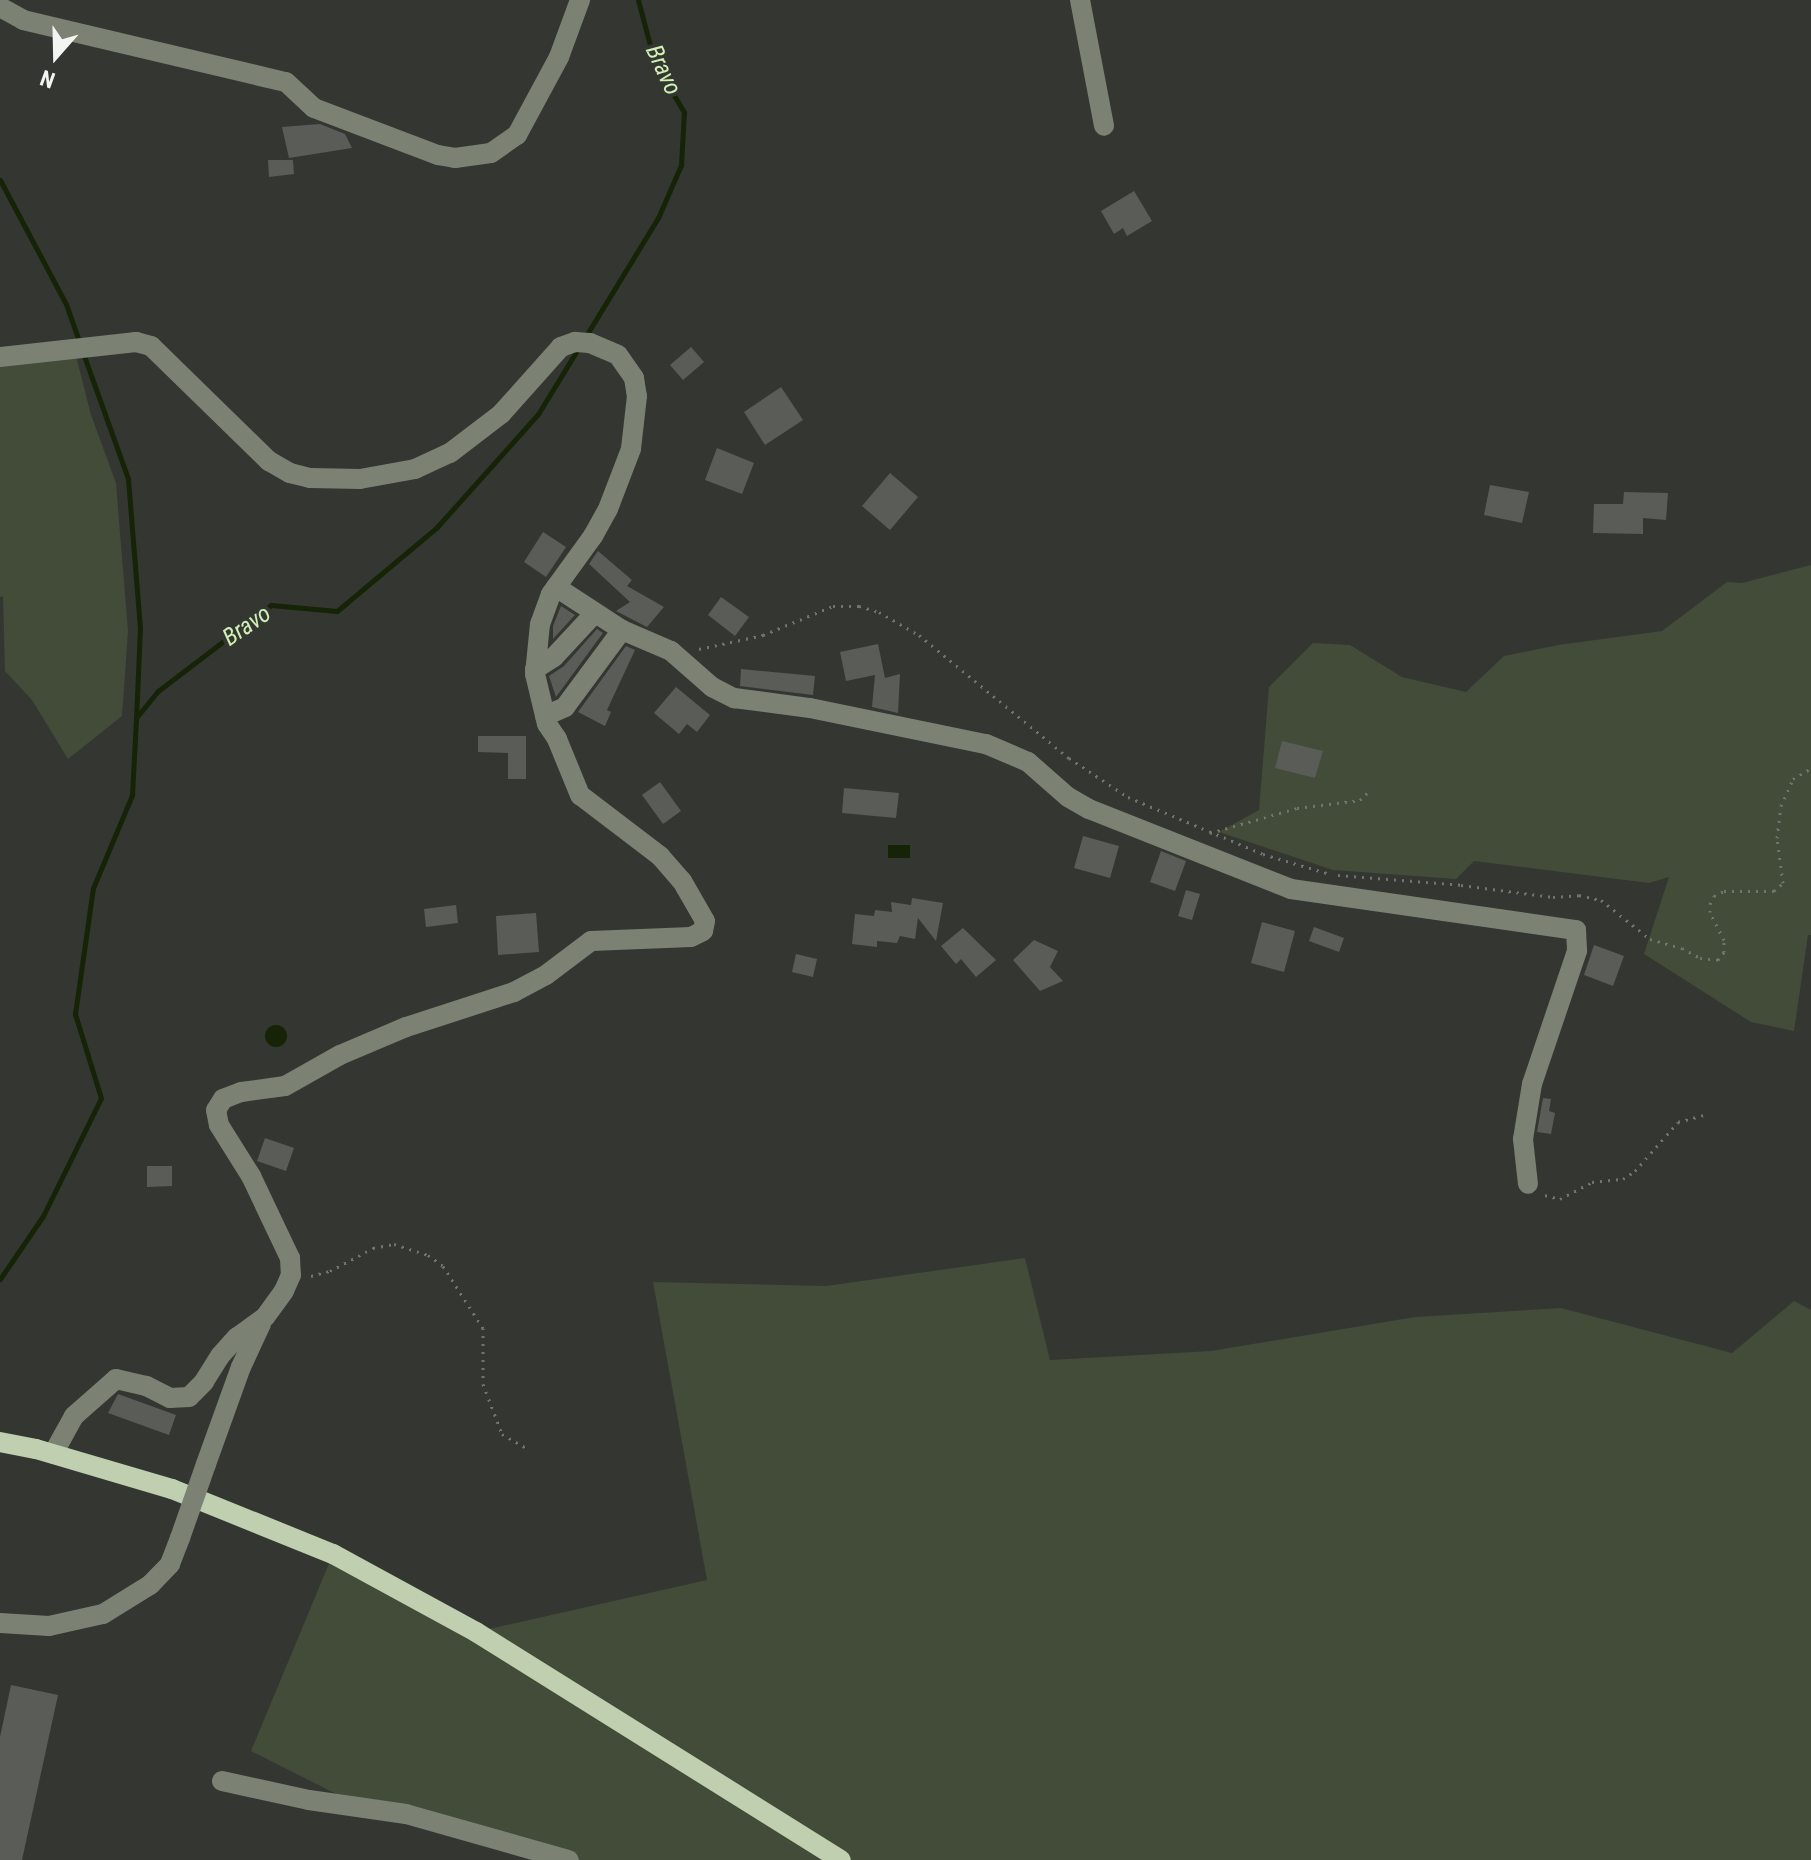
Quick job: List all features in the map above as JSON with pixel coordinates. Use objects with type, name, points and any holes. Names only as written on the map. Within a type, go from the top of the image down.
[{"type":"main road","points":[[0,1442],[172,1489],[333,1554],[405,1590],[841,1860]]},
{"type":"street","points":[[0,7],[23,20],[286,82],[314,108],[438,155],[455,158],[491,153],[517,135],[564,47],[580,0]]},
{"type":"street","points":[[1080,0],[1104,126]]},
{"type":"street","points":[[0,357],[136,342],[151,346],[269,461],[290,473],[310,478],[360,479],[415,469],[450,453],[501,414],[550,357],[582,342],[610,351],[627,363],[634,378],[635,423],[624,473],[608,509],[556,587],[540,624],[535,669],[545,716],[580,795],[660,856],[705,921],[703,931],[691,937],[591,941],[546,975],[514,992],[406,1027],[340,1055],[285,1086],[241,1092],[223,1099],[216,1110],[219,1125],[251,1176],[284,1242],[291,1275],[246,1355],[170,1564],[150,1585],[103,1614],[49,1626],[0,1623]]},
{"type":"street","points":[[556,587],[622,630],[671,651],[712,687],[734,698],[916,727],[1007,751],[1028,762],[1068,797],[1089,809],[1291,889],[1576,930],[1577,951],[1532,1084],[1523,1139],[1528,1184]]},
{"type":"street","points":[[535,669],[554,657],[594,614]]},
{"type":"street","points":[[545,716],[565,707],[622,630]]},
{"type":"street","points":[[53,1454],[74,1416],[116,1379],[146,1386],[170,1398],[189,1397],[237,1337],[265,1317]]},
{"type":"street","points":[[222,1781],[309,1800],[406,1814],[569,1860]]},
{"type":"path","points":[[671,651],[742,641],[833,606],[859,606],[879,612],[919,635],[1069,758],[1128,797],[1210,833],[1331,875],[1601,900],[1650,939],[1682,948],[1700,958],[1718,960],[1724,952],[1724,940],[1710,912],[1710,904],[1714,896],[1724,891],[1774,891],[1783,883],[1777,838],[1781,806],[1793,779],[1811,768]]},
{"type":"path","points":[[1210,833],[1297,808],[1360,800],[1371,789]]},
{"type":"path","points":[[1528,1184],[1541,1194],[1560,1199],[1592,1182],[1623,1179],[1635,1171],[1678,1122],[1707,1114]]},
{"type":"path","points":[[291,1275],[307,1276],[330,1271],[373,1248],[394,1244],[428,1255],[450,1275],[477,1314],[485,1343],[483,1384],[491,1409],[502,1434],[526,1448]]},
{"type":"shaded area","points":[[74,348],[91,415],[116,483],[128,631],[122,716],[68,759],[32,700],[5,671],[3,596],[0,597],[0,357]]},
{"type":"shaded area","points":[[1811,565],[1811,935],[1808,935],[1794,1031],[1751,1022],[1644,954],[1669,877],[1649,883],[1474,861],[1456,879],[1333,870],[1219,832],[1259,810],[1269,687],[1313,643],[1350,645],[1402,677],[1466,692],[1504,656],[1558,645],[1662,631],[1727,582],[1742,583]]},
{"type":"shaded area","points":[[888,845],[910,845],[910,858],[888,858]]},
{"type":"shaded area","points":[[276,1025],[284,1028],[287,1036],[284,1044],[276,1047],[268,1044],[265,1036],[268,1028]]},
{"type":"shaded area","points":[[1025,1258],[1050,1360],[1211,1351],[1415,1317],[1561,1308],[1732,1353],[1794,1301],[1811,1310],[1811,1860],[569,1860],[364,1808],[251,1751],[333,1554],[476,1632],[707,1580],[653,1282],[826,1286]]},
{"type":"building","points":[[320,124],[345,134],[352,148],[289,158],[282,127]]},
{"type":"building","points":[[268,160],[293,160],[294,174],[269,177]]},
{"type":"building","points":[[1134,191],[1152,221],[1127,236],[1123,228],[1114,234],[1101,211]]},
{"type":"building","points":[[691,347],[704,362],[683,380],[670,365]]},
{"type":"building","points":[[781,387],[803,420],[765,445],[744,412]]},
{"type":"building","points":[[717,448],[754,463],[742,494],[705,480]]},
{"type":"building","points":[[890,473],[918,497],[890,530],[862,506]]},
{"type":"building","points":[[1490,485],[1529,492],[1522,523],[1484,515]]},
{"type":"building","points":[[1624,492],[1668,493],[1666,520],[1643,518],[1643,534],[1593,533],[1594,504],[1623,504]]},
{"type":"building","points":[[543,532],[566,547],[546,577],[524,562]]},
{"type":"building","points":[[598,551],[632,580],[627,586],[664,607],[647,627],[616,611],[630,602],[589,564]]},
{"type":"building","points":[[721,597],[749,617],[735,636],[708,615]]},
{"type":"building","points":[[561,606],[575,615],[553,639],[553,626]]},
{"type":"building","points":[[597,629],[603,633],[556,697],[549,676],[564,666]]},
{"type":"building","points":[[878,644],[885,678],[900,674],[898,713],[872,707],[875,675],[846,681],[840,652]]},
{"type":"building","points":[[626,646],[635,650],[607,710],[611,712],[605,726],[578,712]]},
{"type":"building","points":[[741,669],[815,676],[813,695],[740,686]]},
{"type":"building","points":[[676,687],[710,715],[697,732],[687,724],[679,734],[654,713]]},
{"type":"building","points":[[478,736],[526,736],[526,779],[508,779],[508,753],[478,752]]},
{"type":"building","points":[[1282,741],[1323,751],[1315,778],[1275,768]]},
{"type":"building","points":[[660,782],[681,811],[663,824],[642,795]]},
{"type":"building","points":[[844,788],[899,793],[896,818],[842,813]]},
{"type":"building","points":[[1083,836],[1119,846],[1110,878],[1074,868]]},
{"type":"building","points":[[1161,851],[1186,861],[1175,891],[1150,882]]},
{"type":"building","points":[[1186,890],[1200,894],[1192,920],[1178,916]]},
{"type":"building","points":[[912,898],[943,903],[936,941],[918,918],[915,939],[900,936],[897,943],[877,941],[877,947],[852,944],[855,914],[874,916],[875,910],[892,912],[891,902],[911,905]]},
{"type":"building","points":[[456,905],[458,923],[426,927],[424,909]]},
{"type":"building","points":[[536,913],[539,952],[498,955],[496,916]]},
{"type":"building","points":[[1262,922],[1295,931],[1284,972],[1251,963]]},
{"type":"building","points":[[1314,927],[1344,938],[1339,952],[1309,941]]},
{"type":"building","points":[[963,928],[996,960],[976,977],[961,959],[956,964],[941,946]]},
{"type":"building","points":[[1034,940],[1058,951],[1050,967],[1063,981],[1040,991],[1013,960]]},
{"type":"building","points":[[1594,945],[1624,956],[1613,986],[1584,975]]},
{"type":"building","points":[[796,954],[817,959],[813,977],[792,972]]},
{"type":"building","points":[[1543,1098],[1551,1099],[1549,1111],[1555,1113],[1551,1134],[1537,1132]]},
{"type":"building","points":[[265,1138],[294,1148],[286,1171],[257,1161]]},
{"type":"building","points":[[147,1166],[172,1166],[172,1186],[147,1187]]},
{"type":"building","points":[[118,1394],[176,1415],[169,1435],[108,1413]]},
{"type":"building","points":[[11,1685],[58,1695],[22,1860],[0,1860],[0,1737]]},
{"type":"waterway","name":"Bravo","points":[[584,339],[658,218],[681,165],[684,112],[655,64],[638,0]]},
{"type":"waterway","points":[[0,180],[66,304],[80,344]]},
{"type":"waterway","name":"Bravo","points":[[0,1279],[43,1216],[101,1098],[75,1014],[93,888],[132,795],[136,718],[158,691],[271,605],[337,611],[437,527],[538,414],[579,347]]},
{"type":"waterway","points":[[83,353],[128,479],[140,628],[136,718]]}]
